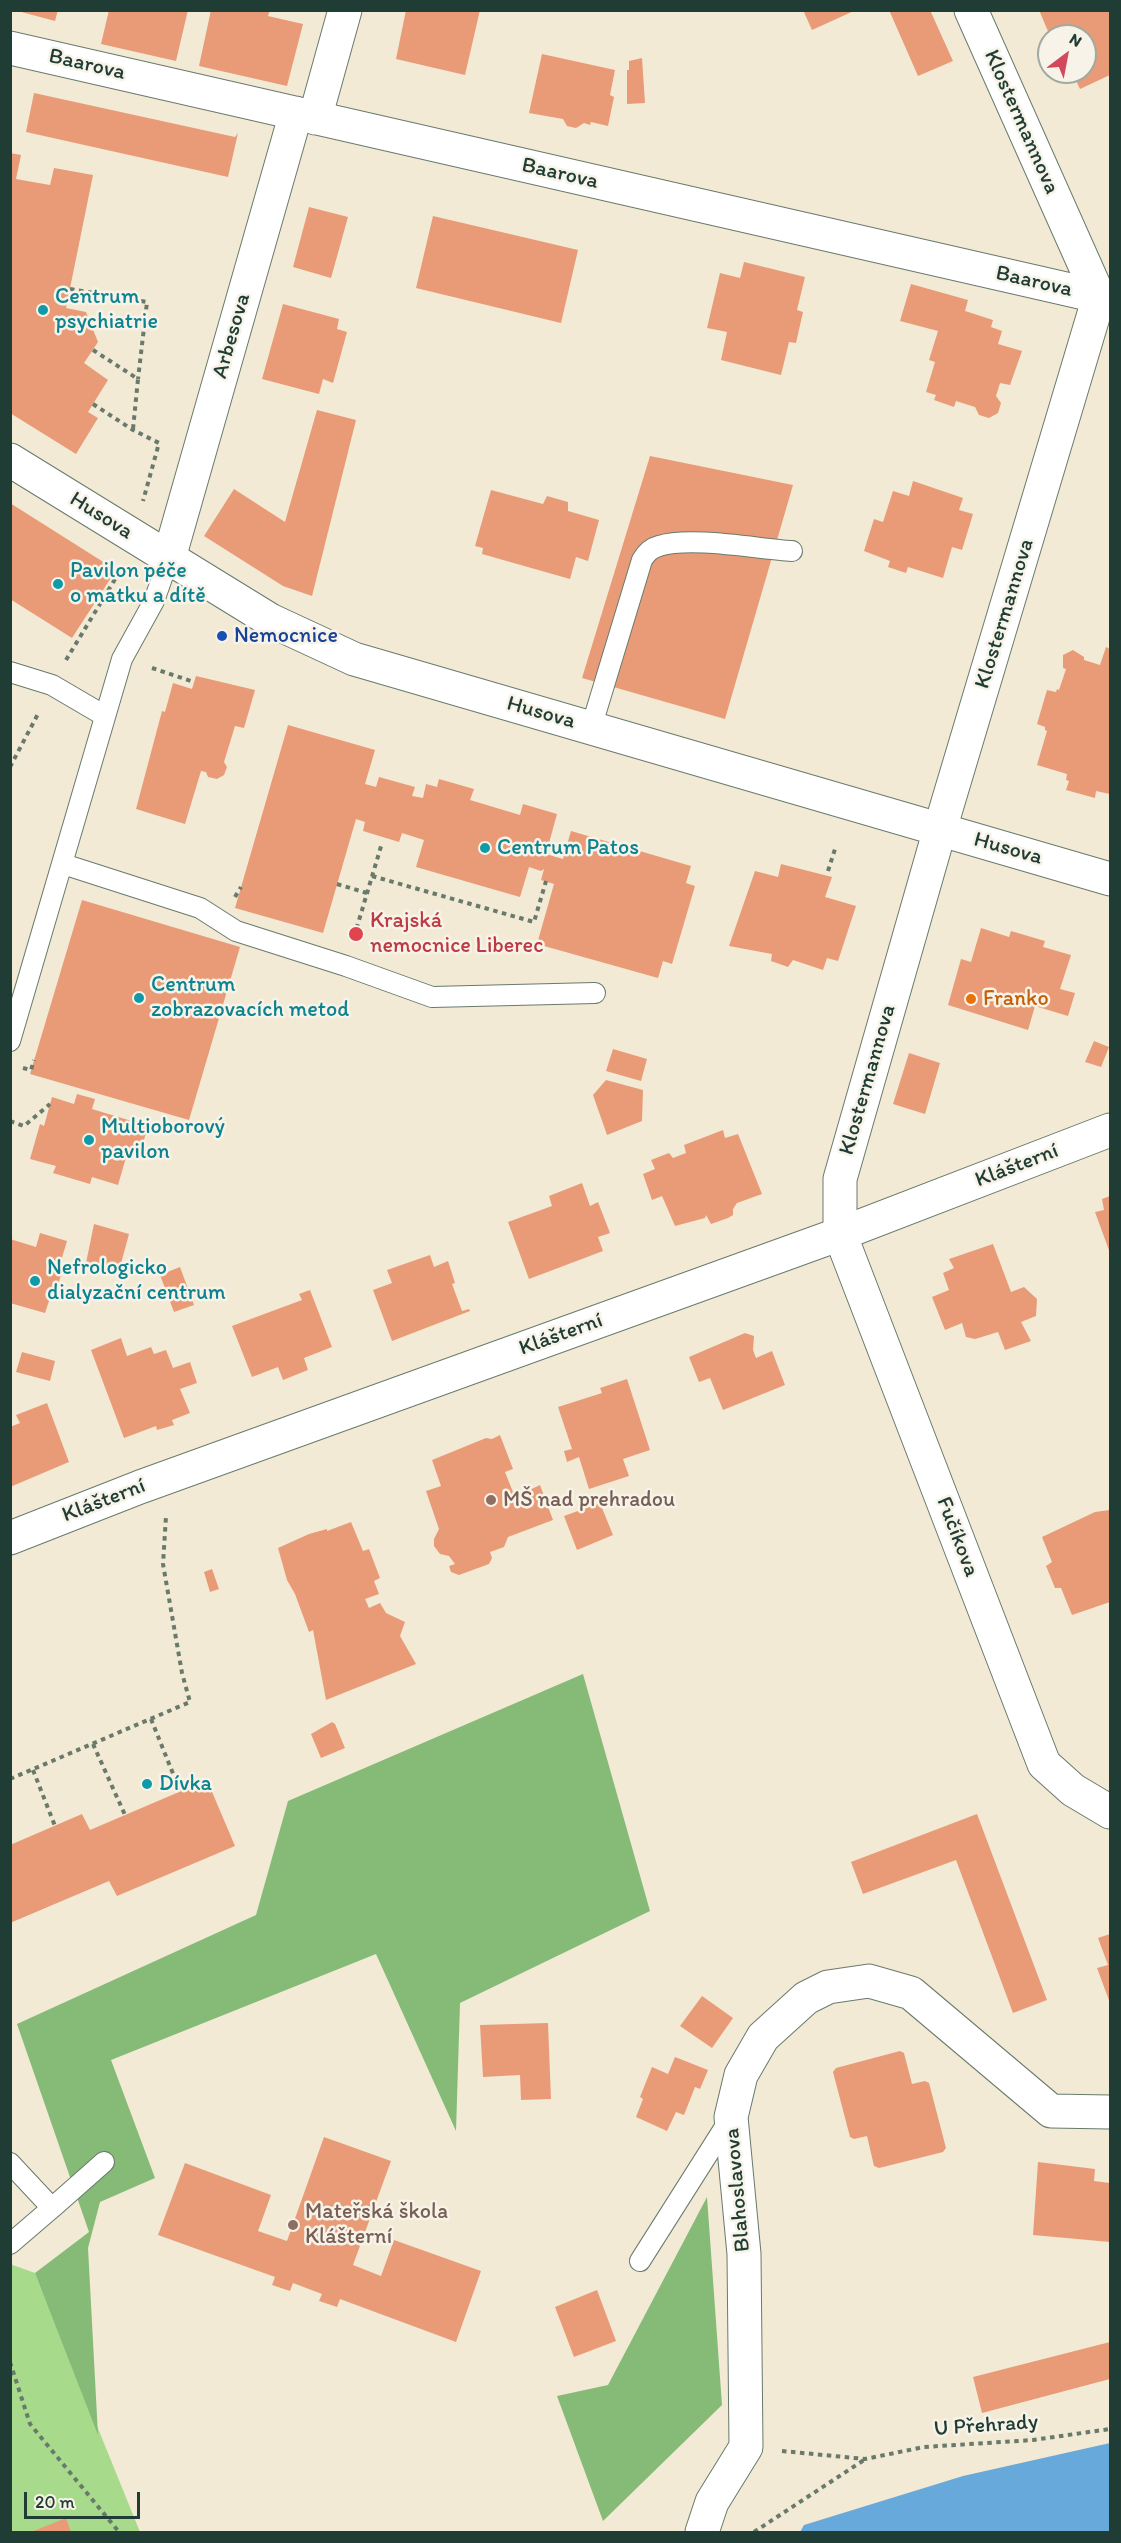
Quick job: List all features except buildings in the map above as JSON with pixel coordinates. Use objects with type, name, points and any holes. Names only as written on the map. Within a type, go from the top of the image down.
[{"type":"street","name":"Arbesova","points":[[169,558],[305,116],[345,10]]},
{"type":"street","name":"Klostermannova","points":[[840,1234],[840,1179],[940,829],[1105,298],[971,10]]},
{"type":"street","name":"Baarova","points":[[10,48],[1105,298]]},
{"type":"street","name":"Husova","points":[[10,460],[270,620],[354,659],[1110,879]]},
{"type":"street","name":"Klášterní","points":[[10,1538],[140,1487],[840,1234],[1110,1130]]},
{"type":"street","name":"Fučíkova","points":[[840,1234],[1044,1764],[1073,1790],[1110,1812]]},
{"type":"street","name":"Blahoslavova","points":[[746,2447],[744,2254],[731,2117],[741,2075],[763,2037],[806,1998],[828,1987],[869,1981],[911,1993],[1051,2111],[1110,2112]]},
{"type":"street","points":[[702,2532],[712,2502],[746,2447]]},
{"type":"lane","points":[[591,728],[642,560],[650,550],[674,543],[695,543],[792,551]]},
{"type":"lane","points":[[10,1041],[122,658],[153,601],[169,558]]},
{"type":"lane","points":[[10,672],[52,685],[105,716]]},
{"type":"lane","points":[[63,864],[200,908],[236,931],[346,966],[432,997],[595,993]]},
{"type":"lane","points":[[640,2261],[731,2117]]},
{"type":"lane","points":[[10,2244],[104,2162]]},
{"type":"lane","points":[[10,2163],[52,2208]]},
{"type":"path","points":[[70,289],[147,302],[133,430]]},
{"type":"path","points":[[93,350],[138,379]]},
{"type":"path","points":[[93,404],[133,430],[159,443],[142,504]]},
{"type":"path","points":[[10,767],[74,644],[122,567]]},
{"type":"path","points":[[176,676],[194,681]]},
{"type":"path","points":[[346,966],[382,843]]},
{"type":"path","points":[[828,871],[835,849]]},
{"type":"path","points":[[372,876],[534,922],[546,881]]},
{"type":"path","points":[[337,884],[367,892]]},
{"type":"path","points":[[10,1121],[24,1126],[50,1104]]},
{"type":"path","points":[[10,1779],[190,1702],[182,1673],[163,1564],[166,1515]]},
{"type":"path","points":[[151,1719],[180,1791]]},
{"type":"path","points":[[93,1744],[124,1815]]},
{"type":"path","points":[[33,1770],[55,1826]]},
{"type":"path","points":[[10,2362],[30,2424],[119,2532]]},
{"type":"path","name":"U Přehrady","points":[[746,2447],[865,2459],[924,2447],[1033,2440],[1110,2429]]},
{"type":"path","name":"U Přehrady","points":[[754,2532],[865,2459]]},
{"type":"green space","points":[[583,1674],[650,1911],[460,2003],[456,2131],[376,1954],[111,2060],[155,2178],[100,2202],[88,2248],[98,2435],[35,2273],[89,2232],[17,2024],[256,1915],[288,1801]]},
{"type":"green space","points":[[707,2197],[722,2405],[603,2521],[557,2396],[608,2385]]},
{"type":"green space","points":[[10,2264],[35,2273],[140,2532],[11,2532]]},
{"type":"water","points":[[1110,2443],[1110,2532],[800,2532],[804,2525],[963,2476]]},
{"type":"place","name":"Centrum psychiatrie","points":[[43,310]]},
{"type":"place","name":"Pavilon péče o matku a dítě","points":[[58,584]]},
{"type":"place","name":"Nemocnice","points":[[222,636]]},
{"type":"place","name":"Centrum Patos","points":[[485,848]]},
{"type":"place","name":"Krajská nemocnice Liberec","points":[[356,934]]},
{"type":"place","name":"Centrum zobrazovacích metod","points":[[139,998]]},
{"type":"place","name":"Franko","points":[[971,999]]},
{"type":"place","name":"Multioborový pavilon","points":[[89,1140]]},
{"type":"place","name":"Nefrologicko dialyzační centrum","points":[[35,1281]]},
{"type":"place","name":"MŠ nad prehradou","points":[[491,1500]]},
{"type":"place","name":"Dívka","points":[[147,1784]]},
{"type":"place","name":"Mateřská škola Klášterní","points":[[293,2225]]}]
